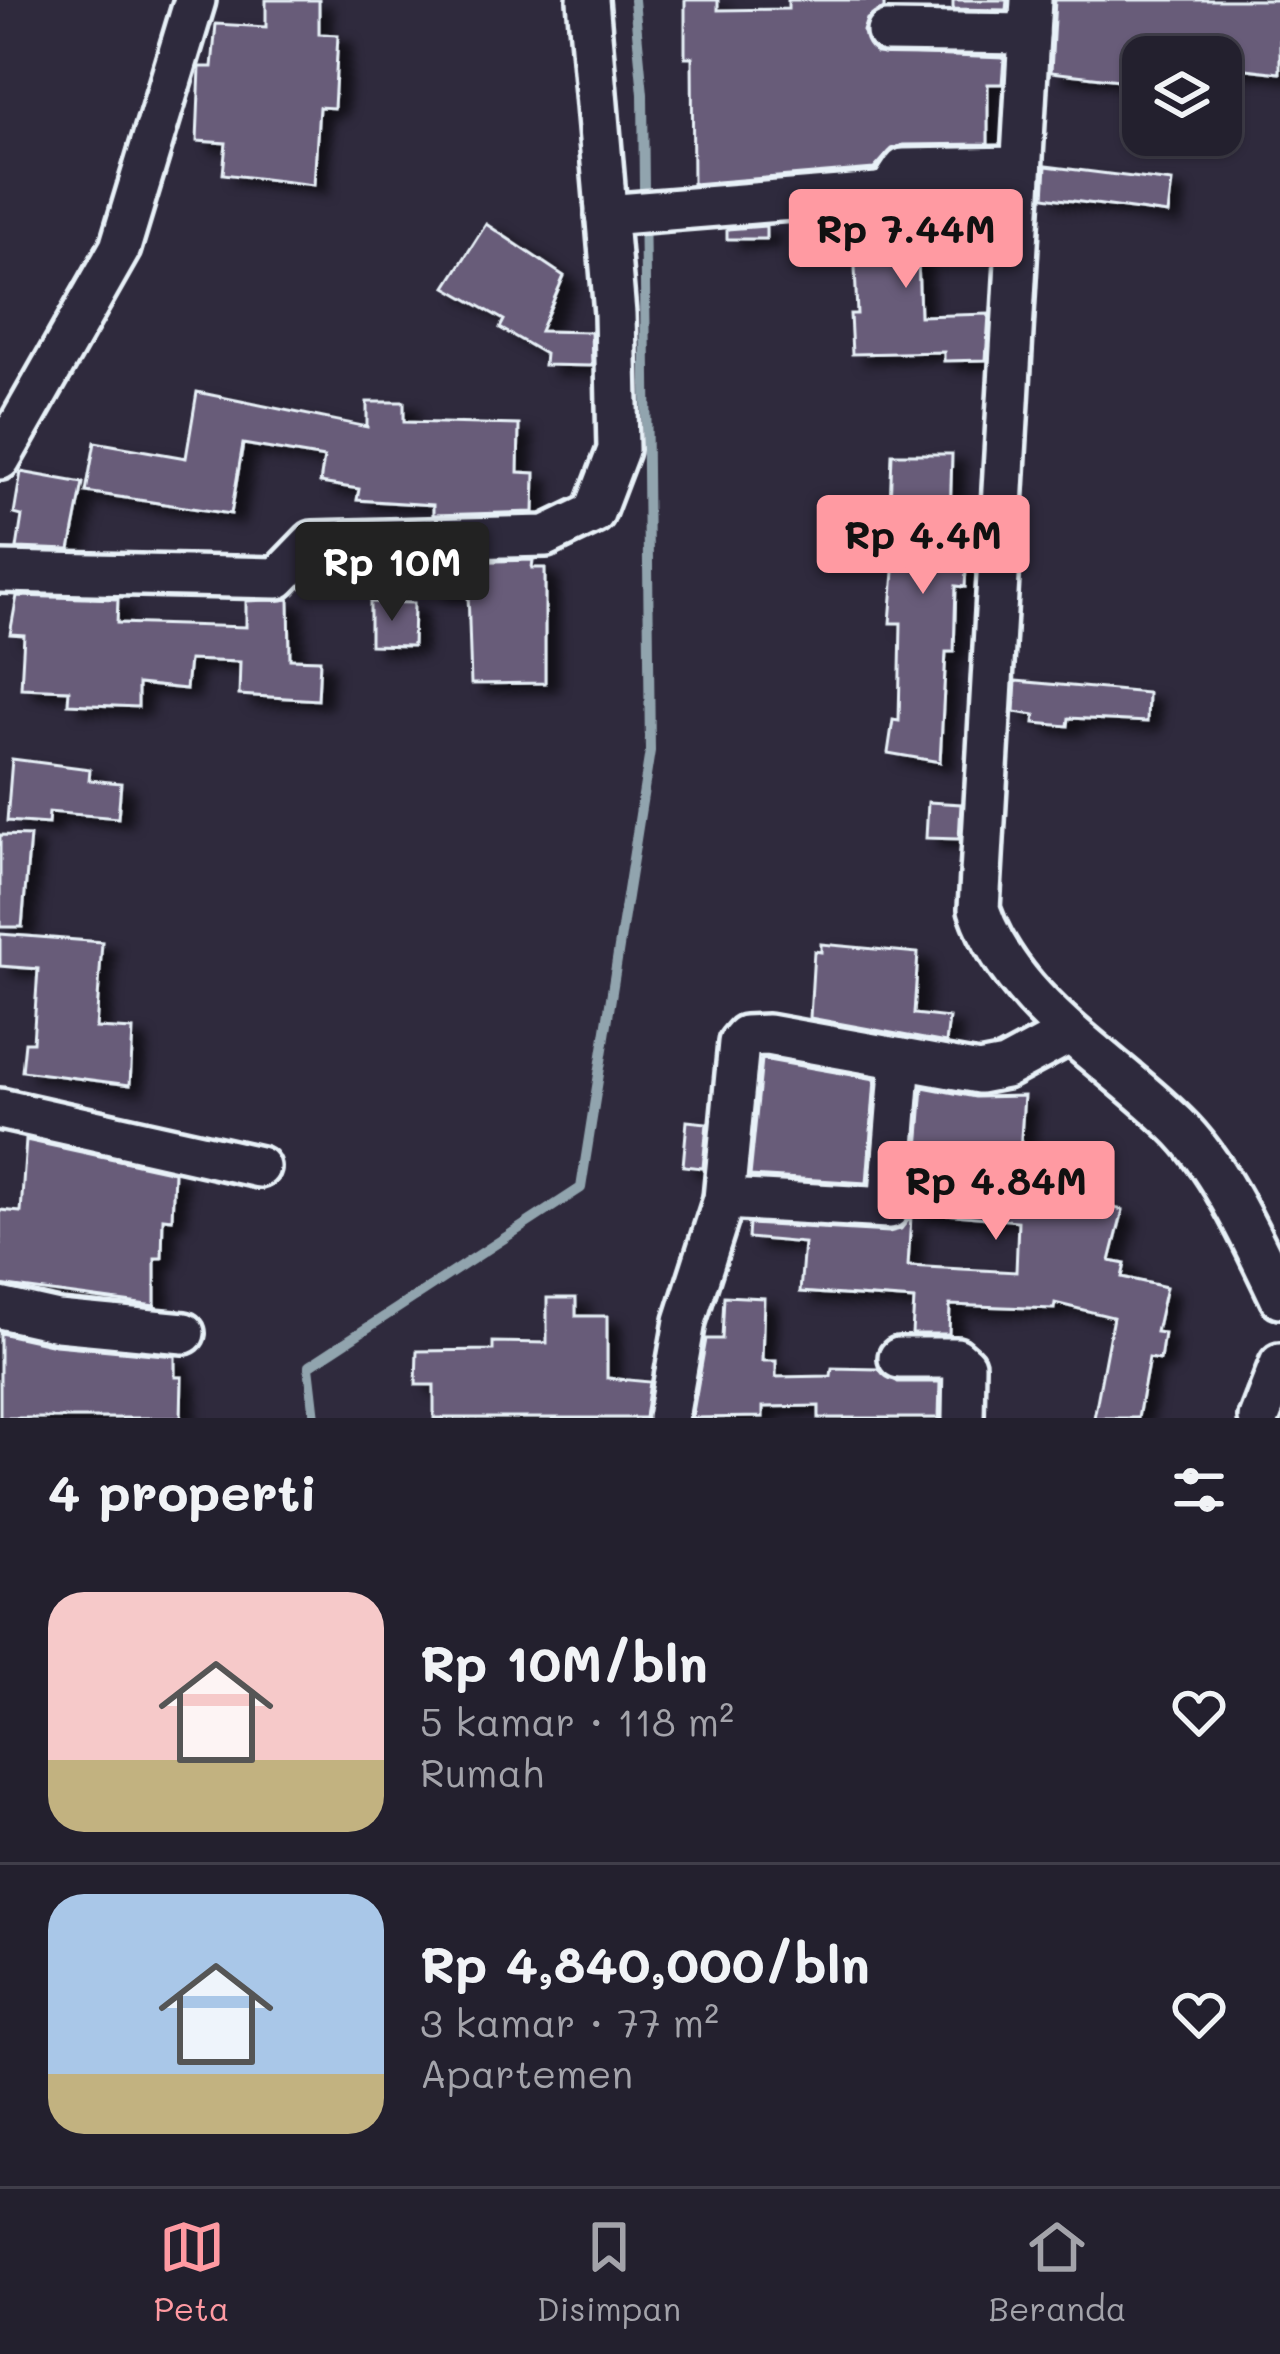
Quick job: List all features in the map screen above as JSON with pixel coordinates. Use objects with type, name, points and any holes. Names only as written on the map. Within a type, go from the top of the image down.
[{"type":"street","points":[[0,458],[120,248],[195,0]]},
{"type":"street","points":[[0,572],[278,578],[313,542],[546,536],[594,513],[618,450],[613,215],[588,0]]},
{"type":"street","points":[[887,32],[1030,17],[976,894],[985,926],[1052,1044],[1180,1127],[1247,1228],[1280,1298]]},
{"type":"street","points":[[613,215],[878,193],[890,190],[904,170],[1022,167]]},
{"type":"street","points":[[668,1418],[686,1322],[724,1199],[739,1043],[745,1036],[768,1035],[979,1073],[1052,1044]]},
{"type":"street","points":[[724,1199],[889,1208],[901,1059]]},
{"type":"street","points":[[0,1109],[259,1167]]},
{"type":"street","points":[[0,1308],[58,1321],[184,1333]]},
{"type":"street","points":[[899,1358],[956,1358],[964,1365],[963,1418]]},
{"type":"street","points":[[1259,1418],[1280,1364]]},
{"type":"building","points":[[266,0],[319,0],[319,34],[338,35],[334,108],[319,107],[314,185],[223,174],[226,143],[197,141],[200,67],[212,67],[216,24],[266,27]]},
{"type":"building","points":[[685,0],[718,0],[718,10],[788,9],[788,0],[884,0],[884,9],[867,19],[863,31],[876,53],[1004,58],[1002,84],[988,84],[988,144],[903,145],[892,149],[874,169],[693,184],[692,57],[685,57]]},
{"type":"building","points":[[953,0],[1007,0],[1006,10],[953,9]]},
{"type":"building","points":[[1055,0],[1280,0],[1280,73],[1242,68],[1242,36],[1122,36],[1122,80],[1051,72]]},
{"type":"building","points":[[1046,166],[1172,182],[1168,214],[1044,197]]},
{"type":"building","points":[[987,192],[987,203],[916,200],[920,316],[989,314],[986,360],[944,361],[944,352],[852,354],[850,314],[857,314],[853,219],[896,213],[917,193]]},
{"type":"building","points":[[486,224],[564,276],[540,331],[591,332],[592,366],[544,365],[545,354],[500,328],[504,320],[446,287]]},
{"type":"building","points":[[766,226],[766,239],[727,239],[727,229]]},
{"type":"building","points":[[197,392],[367,427],[367,402],[404,402],[404,422],[519,425],[518,472],[535,473],[534,512],[433,515],[433,505],[357,500],[359,489],[320,483],[324,458],[243,444],[231,514],[86,492],[95,442],[186,458]]},
{"type":"building","points":[[892,454],[952,454],[949,548],[967,549],[965,587],[956,586],[954,652],[946,652],[940,762],[888,753],[893,720],[899,721],[901,623],[890,623],[897,532],[889,532]]},
{"type":"building","points":[[21,472],[83,483],[70,550],[17,548],[22,516],[14,514]]},
{"type":"building","points":[[533,560],[532,568],[545,568],[545,683],[471,684],[468,591],[433,591],[433,563]]},
{"type":"building","points":[[17,596],[118,599],[117,623],[246,627],[246,601],[289,599],[290,659],[320,660],[318,700],[239,695],[240,662],[189,660],[186,689],[138,684],[138,707],[68,704],[69,690],[21,688],[24,635],[10,634]]},
{"type":"building","points":[[370,602],[414,603],[413,646],[370,645]]},
{"type":"building","points":[[1016,681],[1148,693],[1147,722],[1069,718],[1068,726],[1034,723],[1035,715],[1014,712]]},
{"type":"building","points":[[12,759],[90,769],[89,780],[121,783],[118,818],[49,812],[48,824],[7,821]]},
{"type":"building","points":[[928,802],[961,804],[959,839],[926,838]]},
{"type":"building","points":[[0,835],[30,836],[22,927],[0,927]]},
{"type":"building","points":[[0,934],[102,942],[96,1028],[133,1030],[130,1085],[22,1071],[25,1042],[33,1042],[38,969],[0,966]]},
{"type":"building","points":[[821,944],[918,953],[914,1014],[949,1018],[946,1043],[810,1018],[814,951],[821,952]]},
{"type":"building","points":[[762,1059],[875,1079],[867,1183],[750,1176]]},
{"type":"building","points":[[923,1087],[975,1097],[1024,1096],[1020,1150],[1046,1152],[1045,1191],[1123,1210],[1110,1261],[1125,1264],[1122,1277],[1166,1287],[1156,1332],[1164,1333],[1160,1360],[1149,1358],[1138,1418],[1094,1418],[1113,1317],[1055,1303],[1054,1309],[950,1305],[949,1334],[912,1334],[914,1300],[800,1292],[804,1243],[748,1238],[749,1224],[889,1232],[901,1229],[911,1216],[908,1266],[1016,1272],[1018,1221],[913,1211]]},
{"type":"building","points":[[687,1121],[707,1123],[703,1168],[683,1166]]},
{"type":"building","points":[[26,1140],[174,1172],[172,1219],[163,1218],[162,1258],[155,1258],[155,1306],[0,1285],[0,1210],[21,1212]]},
{"type":"building","points":[[724,1296],[764,1298],[762,1361],[776,1361],[776,1377],[831,1376],[832,1368],[878,1369],[898,1382],[940,1382],[939,1418],[819,1418],[819,1406],[763,1407],[763,1417],[692,1418],[706,1339],[722,1339]]},
{"type":"building","points":[[547,1298],[576,1298],[576,1316],[607,1316],[607,1378],[650,1382],[645,1418],[434,1418],[434,1385],[416,1385],[417,1351],[493,1350],[493,1342],[547,1343]]},
{"type":"building","points":[[0,1333],[55,1345],[175,1356],[175,1377],[182,1377],[181,1418],[0,1418]]},
{"type":"waterway","points":[[315,1418],[309,1366],[581,1188],[650,751],[643,94],[634,0]]}]
